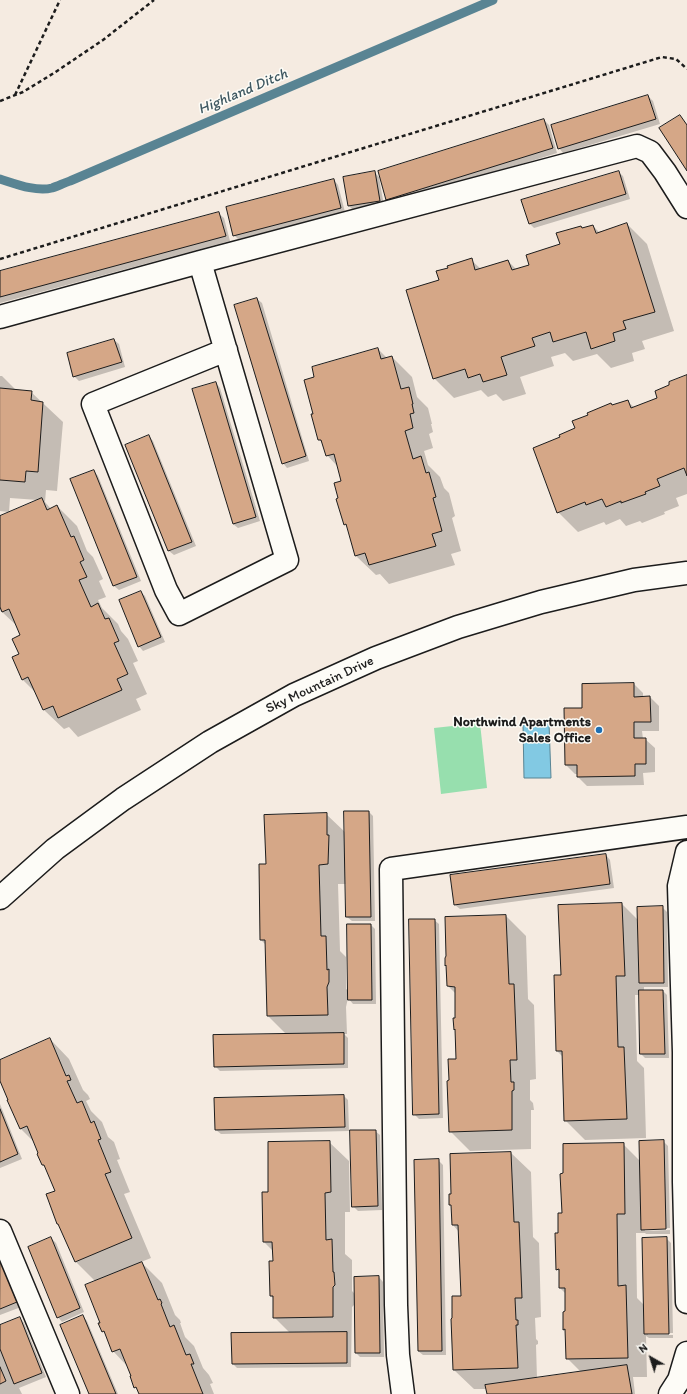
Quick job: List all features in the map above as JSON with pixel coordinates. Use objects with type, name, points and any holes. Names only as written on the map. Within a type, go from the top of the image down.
[{"type":"street","points":[[0,318],[200,262],[636,146],[650,152],[665,172],[687,207]]},
{"type":"street","points":[[200,262],[226,350],[287,560],[179,614],[166,590],[93,404],[226,350]]},
{"type":"street","name":"Sky Mountain Drive","points":[[0,898],[55,849],[123,799],[210,742],[294,695],[376,658],[458,627],[541,602],[634,580],[687,573]]},
{"type":"street","points":[[403,1394],[398,1354],[396,1305],[391,869],[687,827]]},
{"type":"street","points":[[687,852],[679,886],[684,1045],[684,1182],[687,1302]]},
{"type":"street","points":[[0,1231],[68,1394]]},
{"type":"street","points":[[670,1394],[680,1380],[687,1353]]},
{"type":"path","points":[[15,95],[60,0]]},
{"type":"path","points":[[0,101],[23,92],[54,73],[97,44],[154,0]]},
{"type":"path","points":[[0,259],[662,57],[676,59],[687,69]]},
{"type":"green space","points":[[480,723],[487,788],[441,794],[434,728]]},
{"type":"water","points":[[549,723],[551,778],[524,778],[523,724]]},
{"type":"building","points":[[648,95],[656,119],[558,149],[551,125]]},
{"type":"building","points":[[680,115],[687,125],[687,171],[659,128]]},
{"type":"building","points":[[544,119],[553,148],[386,200],[378,171]]},
{"type":"building","points":[[375,171],[380,201],[348,206],[343,177]]},
{"type":"building","points":[[619,171],[626,194],[529,224],[521,200]]},
{"type":"building","points":[[334,179],[341,208],[233,236],[226,207]]},
{"type":"building","points":[[219,212],[226,236],[0,297],[0,271]]},
{"type":"building","points":[[627,223],[655,312],[623,321],[626,329],[613,333],[615,341],[591,349],[586,332],[553,342],[550,332],[532,338],[535,346],[501,357],[507,375],[483,382],[480,374],[468,378],[465,369],[433,379],[406,290],[439,280],[436,271],[448,268],[447,266],[472,258],[475,270],[508,260],[512,270],[529,265],[526,255],[560,244],[556,233],[581,226],[582,228],[593,225],[596,233]]},
{"type":"building","points":[[257,298],[306,456],[282,464],[234,305]]},
{"type":"building","points":[[114,339],[122,362],[73,377],[67,353]]},
{"type":"building","points":[[378,348],[381,359],[392,356],[401,389],[409,387],[414,413],[410,414],[413,428],[405,431],[413,459],[421,456],[426,473],[429,472],[436,497],[433,498],[442,531],[432,534],[436,546],[369,565],[365,553],[355,556],[346,524],[344,525],[336,499],[338,498],[334,483],[341,481],[334,454],[326,456],[321,440],[318,440],[304,380],[314,377],[312,367]]},
{"type":"building","points":[[687,375],[687,476],[684,468],[657,479],[660,486],[645,492],[646,494],[621,503],[621,501],[606,507],[602,499],[586,505],[585,502],[557,513],[533,448],[560,437],[559,435],[575,428],[572,421],[588,415],[587,413],[611,403],[612,405],[628,400],[631,408],[657,398],[655,391],[669,385],[669,382]]},
{"type":"building","points":[[216,382],[256,517],[233,524],[192,389]]},
{"type":"building","points":[[0,388],[32,391],[31,400],[43,402],[38,472],[26,471],[25,482],[0,480]]},
{"type":"building","points":[[149,435],[192,542],[168,551],[125,445]]},
{"type":"building","points":[[94,470],[137,577],[113,586],[70,479]]},
{"type":"building","points":[[42,498],[47,510],[57,505],[71,537],[74,536],[84,560],[80,562],[87,577],[79,580],[91,607],[98,603],[105,619],[109,618],[119,641],[114,643],[128,674],[117,679],[122,690],[58,718],[53,706],[43,710],[28,677],[22,680],[12,657],[19,654],[12,639],[20,635],[9,609],[2,612],[0,607],[0,516]]},
{"type":"building","points":[[141,591],[161,637],[138,647],[119,600]]},
{"type":"building","name":"Northwind Apartments Sales Office","points":[[634,683],[634,697],[650,696],[651,722],[634,722],[634,738],[646,738],[646,764],[635,764],[635,776],[577,777],[577,765],[565,765],[564,708],[582,708],[582,684]]},
{"type":"building","points":[[344,811],[369,811],[371,917],[346,917]]},
{"type":"building","points":[[327,813],[327,835],[329,835],[328,864],[319,865],[321,936],[326,936],[327,970],[329,969],[329,982],[327,987],[328,1015],[267,1016],[265,940],[260,940],[259,864],[266,864],[264,815]]},
{"type":"building","points":[[606,854],[610,884],[454,905],[450,875]]},
{"type":"building","points":[[622,903],[625,976],[616,976],[618,1047],[624,1047],[627,1119],[564,1121],[562,1051],[556,1051],[554,975],[561,975],[558,905]]},
{"type":"building","points":[[663,906],[664,983],[639,983],[637,907]]},
{"type":"building","points":[[506,915],[509,984],[514,984],[517,1060],[510,1060],[511,1082],[514,1082],[514,1090],[512,1091],[512,1130],[449,1132],[447,1081],[449,1080],[448,1059],[456,1059],[453,1018],[455,1018],[455,987],[447,986],[446,965],[445,966],[445,917]]},
{"type":"building","points":[[409,919],[435,919],[439,1114],[413,1115]]},
{"type":"building","points":[[347,924],[371,924],[372,1000],[348,1000]]},
{"type":"building","points":[[639,990],[663,990],[665,1054],[640,1054]]},
{"type":"building","points":[[344,1033],[344,1064],[214,1067],[213,1035]]},
{"type":"building","points":[[50,1038],[66,1076],[69,1075],[71,1080],[67,1081],[77,1103],[82,1101],[91,1123],[94,1121],[101,1139],[98,1140],[111,1172],[105,1174],[132,1238],[75,1262],[57,1224],[46,1194],[55,1191],[44,1165],[42,1165],[37,1154],[38,1153],[27,1126],[20,1129],[0,1081],[0,1060]]},
{"type":"building","points":[[344,1095],[345,1127],[215,1130],[214,1098]]},
{"type":"building","points":[[0,1109],[18,1154],[0,1162]]},
{"type":"building","points":[[350,1130],[376,1130],[378,1206],[352,1207]]},
{"type":"building","points":[[664,1140],[666,1229],[641,1230],[639,1141]]},
{"type":"building","points":[[330,1141],[331,1192],[325,1193],[326,1240],[332,1239],[335,1285],[333,1287],[333,1317],[273,1318],[273,1296],[270,1296],[269,1261],[273,1261],[272,1242],[263,1242],[262,1192],[268,1192],[268,1142]]},
{"type":"building","points":[[624,1143],[625,1214],[617,1214],[618,1286],[626,1285],[628,1358],[566,1359],[565,1329],[563,1330],[565,1288],[559,1288],[559,1269],[556,1270],[555,1233],[558,1233],[558,1213],[562,1213],[560,1174],[563,1173],[563,1144]]},
{"type":"building","points":[[511,1152],[514,1222],[519,1222],[522,1298],[515,1298],[516,1320],[518,1320],[518,1325],[516,1325],[518,1368],[453,1370],[451,1319],[452,1296],[461,1296],[458,1225],[452,1225],[451,1205],[449,1205],[449,1194],[451,1194],[450,1154]]},
{"type":"building","points":[[439,1159],[442,1351],[418,1351],[414,1160]]},
{"type":"building","points":[[51,1237],[80,1308],[57,1318],[28,1247]]},
{"type":"building","points":[[667,1237],[669,1334],[644,1334],[642,1238]]},
{"type":"building","points":[[0,1260],[17,1302],[0,1309]]},
{"type":"building","points":[[142,1262],[158,1300],[160,1299],[162,1303],[161,1304],[170,1327],[174,1325],[186,1355],[190,1354],[194,1364],[191,1364],[203,1394],[139,1394],[136,1387],[134,1388],[131,1376],[120,1349],[112,1352],[104,1331],[102,1332],[85,1285]]},
{"type":"building","points":[[379,1276],[380,1353],[355,1353],[354,1277]]},
{"type":"building","points":[[83,1315],[116,1394],[89,1394],[60,1325]]},
{"type":"building","points":[[20,1317],[42,1373],[14,1384],[0,1349],[0,1325]]},
{"type":"building","points":[[347,1332],[347,1363],[232,1364],[231,1333]]},
{"type":"building","points":[[627,1365],[632,1394],[487,1394],[485,1385]]},
{"type":"building","points":[[0,1367],[6,1381],[0,1384]]},
{"type":"waterway","name":"Highland Ditch","points":[[0,179],[33,188],[52,188],[493,0]]},
{"type":"place","name":"Northwind Apartments Sales Office","points":[[599,730]]}]
